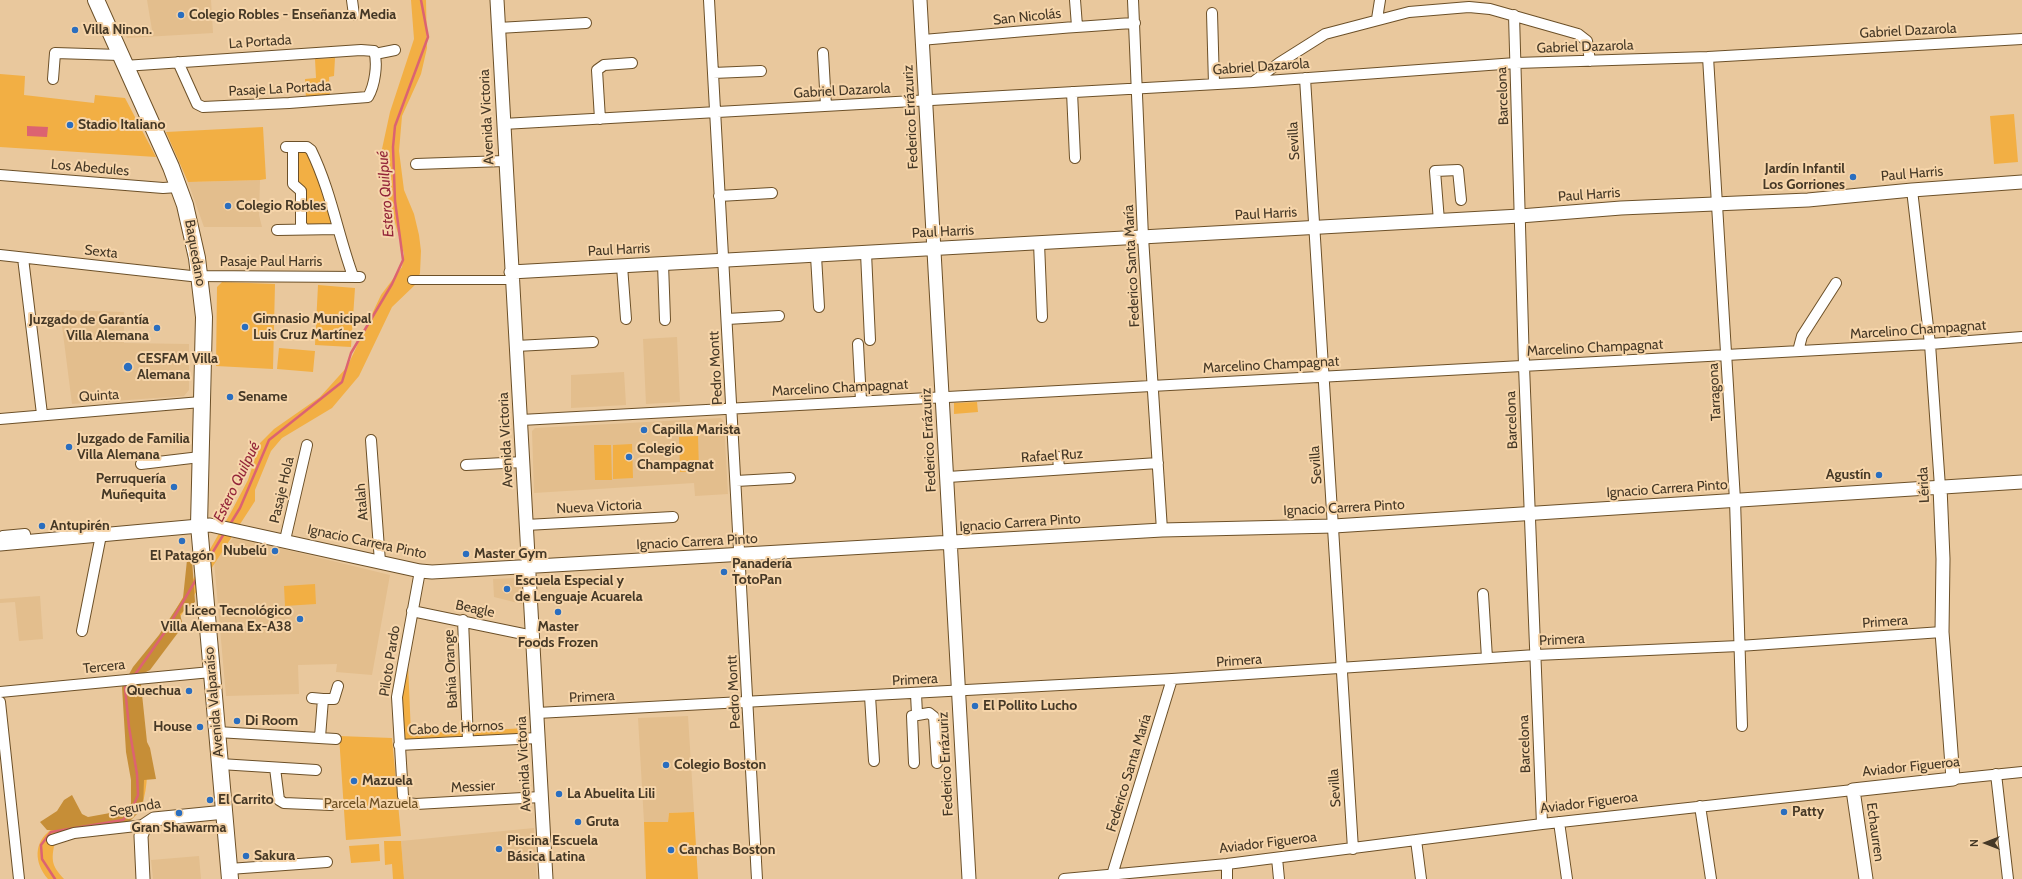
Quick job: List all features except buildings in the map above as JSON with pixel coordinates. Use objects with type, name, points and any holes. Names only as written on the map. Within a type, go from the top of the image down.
[{"type":"main road","name":"Baquedano","points":[[96,0],[171,167],[185,205],[193,236],[200,276],[204,317],[199,525]]},
{"type":"main road","name":"Avenida Valparaíso","points":[[199,525],[230,874]]},
{"type":"street","points":[[352,0],[354,15]]},
{"type":"street","name":"Avenida Victoria","points":[[497,0],[546,879]]},
{"type":"street","name":"Pedro Montt","points":[[709,0],[719,196],[741,555],[757,879]]},
{"type":"street","name":"Federico Errázuriz","points":[[920,0],[948,477],[969,879]]},
{"type":"street","points":[[1075,0],[1077,26]]},
{"type":"street","name":"Federico Santa María","points":[[1133,0],[1138,88],[1143,237],[1162,530]]},
{"type":"street","points":[[1377,19],[1380,0]]},
{"type":"street","points":[[1253,82],[1279,63],[1325,34],[1377,19],[1416,11],[1469,6],[1514,15],[1578,34],[1587,41],[1590,61]]},
{"type":"street","points":[[1212,13],[1214,84]]},
{"type":"street","name":"Barcelona","points":[[1514,15],[1524,366],[1542,824]]},
{"type":"street","points":[[498,28],[586,23]]},
{"type":"street","name":"San Nicolás","points":[[922,40],[1018,33],[1077,26],[1135,24]]},
{"type":"street","name":"Gabriel Dazarola","points":[[503,124],[1253,82],[1516,64],[1708,56],[2022,38]]},
{"type":"street","name":"La Portada","points":[[53,79],[55,53],[122,60],[178,62],[361,50],[374,51],[375,54],[395,50]]},
{"type":"street","points":[[823,53],[826,106]]},
{"type":"street","name":"Pasaje La Portada","points":[[178,62],[197,104],[203,107],[288,104],[368,97],[371,92],[377,60],[375,54]]},
{"type":"street","name":"Tarragona","points":[[1708,56],[1735,500],[1742,726]]},
{"type":"street","points":[[600,119],[597,70],[604,65],[632,63]]},
{"type":"street","points":[[713,73],[761,71]]},
{"type":"street","name":"Sevilla","points":[[1305,78],[1313,227],[1334,526],[1341,668],[1354,849]]},
{"type":"street","points":[[1072,92],[1075,158]]},
{"type":"street","name":"Pasaje Paul Harris","points":[[200,276],[352,276],[344,252],[330,196],[311,150],[307,147],[290,147],[289,186],[301,191],[301,224],[304,229]]},
{"type":"street","points":[[416,164],[505,161]]},
{"type":"street","points":[[1439,220],[1435,171],[1458,170],[1461,200]]},
{"type":"street","name":"Los Abedules","points":[[0,175],[163,188],[178,187]]},
{"type":"street","name":"Paul Harris","points":[[512,276],[622,266],[1520,216],[1621,208],[1808,200],[1912,190],[2022,182]]},
{"type":"street","name":"Lérida","points":[[1912,190],[1930,344],[1940,487],[1943,558],[1942,632],[1953,779]]},
{"type":"street","points":[[719,196],[772,193]]},
{"type":"street","points":[[277,230],[338,229]]},
{"type":"street","points":[[1039,243],[1042,317]]},
{"type":"street","points":[[866,253],[870,340]]},
{"type":"street","name":"Sexta","points":[[0,255],[200,276]]},
{"type":"street","points":[[816,256],[819,307]]},
{"type":"street","points":[[23,258],[42,414]]},
{"type":"street","points":[[663,264],[666,320]]},
{"type":"street","points":[[622,266],[626,319]]},
{"type":"street","points":[[412,280],[512,276]]},
{"type":"street","points":[[1798,351],[1802,336],[1836,283]]},
{"type":"street","points":[[727,319],[779,316]]},
{"type":"street","name":"Marcelino Champagnat","points":[[521,420],[943,396],[1930,344],[2022,337]]},
{"type":"street","points":[[516,346],[593,342]]},
{"type":"street","points":[[858,344],[866,374],[862,401]]},
{"type":"street","name":"Quinta","points":[[0,418],[201,402]]},
{"type":"street","name":"Atalah","points":[[371,440],[380,562]]},
{"type":"street","name":"Pasaje Hola","points":[[285,540],[307,445]]},
{"type":"street","points":[[141,464],[200,457]]},
{"type":"street","points":[[1058,457],[1059,469]]},
{"type":"street","points":[[466,465],[523,462]]},
{"type":"street","name":"Rafael Ruz","points":[[948,477],[1158,462]]},
{"type":"street","points":[[736,480],[790,478]]},
{"type":"street","name":"Ignacio Carrera Pinto","points":[[1,540],[26,541],[199,525],[218,526],[420,571],[529,568],[1162,530],[1334,526],[2022,482]]},
{"type":"street","name":"Nueva Victoria","points":[[526,525],[673,517]]},
{"type":"street","points":[[82,631],[101,535]]},
{"type":"street","name":"Piloto Pardo","points":[[407,803],[403,796],[398,697],[420,571]]},
{"type":"street","points":[[1483,594],[1487,658]]},
{"type":"street","name":"Beagle","points":[[412,611],[463,620],[533,636]]},
{"type":"street","name":"Bahía Orange","points":[[463,620],[468,741]]},
{"type":"street","name":"Primera","points":[[537,713],[916,694],[1536,655],[1739,646],[1942,632]]},
{"type":"street","name":"Tercera","points":[[0,692],[211,672]]},
{"type":"street","name":"Federico Santa María","points":[[1112,875],[1172,679]]},
{"type":"street","points":[[312,698],[334,698],[338,686]]},
{"type":"street","points":[[916,694],[917,714]]},
{"type":"street","points":[[870,696],[874,761]]},
{"type":"street","points":[[320,737],[323,699]]},
{"type":"street","points":[[0,702],[19,879]]},
{"type":"street","points":[[914,763],[912,718],[914,714],[929,713],[934,716],[937,763]]},
{"type":"street","points":[[217,732],[336,739]]},
{"type":"street","name":"Cabo de Hornos","points":[[400,745],[538,738]]},
{"type":"street","points":[[220,764],[316,770]]},
{"type":"street","points":[[274,768],[279,800],[284,803],[331,805]]},
{"type":"street","name":"Aviador Figueroa","points":[[1064,879],[1112,875],[1161,875],[1227,864],[1558,822],[2022,772]]},
{"type":"street","points":[[1996,774],[2008,879]]},
{"type":"street","name":"Echaurren","points":[[1853,790],[1866,879]]},
{"type":"street","name":"Messier","points":[[407,803],[416,804],[541,797]]},
{"type":"street","points":[[1700,806],[1711,879]]},
{"type":"street","name":"Segunda","points":[[52,840],[74,833],[145,824],[154,819],[225,812]]},
{"type":"street","points":[[1558,822],[1567,879]]},
{"type":"street","points":[[143,879],[141,836],[145,824]]},
{"type":"street","points":[[1416,840],[1421,879]]},
{"type":"street","points":[[1277,858],[1279,879]]},
{"type":"street","points":[[230,874],[327,862]]},
{"type":"street","points":[[1227,864],[1228,879]]},
{"type":"shaded area","name":"Colegio Robles - Enseñanza Media","points":[[147,0],[211,0],[213,33],[127,38],[123,30],[152,30]]},
{"type":"shaded area","points":[[27,126],[48,127],[47,137],[27,136]]},
{"type":"shaded area","name":"Colegio Robles","points":[[260,180],[259,215],[262,227],[204,227],[188,182]]},
{"type":"shaded area","name":"CESFAM Villa Alemana","points":[[60,310],[124,312],[124,343],[189,344],[189,390],[184,396],[72,404]]},
{"type":"shaded area","name":"Colegio Champagnat","points":[[677,337],[680,402],[646,404],[643,339]]},
{"type":"shaded area","name":"Colegio Champagnat","points":[[624,372],[626,405],[571,408],[571,375]]},
{"type":"shaded area","name":"Colegio Champagnat","points":[[721,418],[724,422],[728,494],[695,496],[694,483],[534,493],[532,431],[535,428]]},
{"type":"shaded area","name":"Liceo Tecnológico Villa Alemana Ex-A38","points":[[234,537],[390,575],[372,675],[336,672],[337,664],[298,665],[299,694],[226,696],[214,561]]},
{"type":"shaded area","points":[[187,560],[192,560],[195,602],[180,614],[183,626],[150,670],[140,675],[147,742],[150,748],[156,779],[144,780],[143,808],[125,826],[71,831],[47,830],[40,822],[57,811],[64,800],[72,795],[82,814],[88,817],[121,811],[131,805],[131,780],[126,752],[122,687],[133,667],[159,635],[183,598]]},
{"type":"shaded area","name":"Escuela Especial y de Lenguaje Acuarela","points":[[516,578],[521,580],[522,604],[494,597],[493,579]]},
{"type":"shaded area","points":[[40,596],[43,639],[19,641],[15,602],[0,603],[0,599]]},
{"type":"shaded area","name":"Colegio Boston","points":[[688,716],[694,812],[669,813],[668,822],[644,822],[638,718]]},
{"type":"shaded area","points":[[534,828],[537,879],[404,879],[401,841]]},
{"type":"shaded area","points":[[199,856],[201,879],[153,879],[151,860]]},
{"type":"green space","points":[[411,0],[426,0],[427,48],[421,74],[402,116],[399,151],[404,190],[414,214],[419,235],[421,251],[420,273],[417,283],[392,307],[359,376],[332,408],[282,438],[271,451],[255,490],[255,501],[180,617],[159,655],[139,679],[145,728],[147,783],[144,798],[139,811],[70,835],[54,846],[53,860],[55,868],[64,879],[48,879],[43,873],[38,860],[39,846],[41,840],[46,834],[52,829],[127,811],[133,799],[126,688],[161,636],[230,514],[248,480],[260,443],[274,429],[320,397],[347,367],[381,295],[402,267],[404,254],[383,181],[382,149],[390,112],[414,39]]},
{"type":"green space","points":[[335,58],[334,76],[329,77],[330,96],[306,98],[305,79],[316,78],[315,59]]},
{"type":"green space","name":"Stadio Italiano","points":[[0,74],[25,76],[24,95],[94,103],[95,95],[125,98],[156,157],[0,147]]},
{"type":"green space","points":[[2014,114],[2018,162],[1994,164],[1990,116]]},
{"type":"green space","points":[[263,127],[266,179],[260,180],[188,182],[166,132]]},
{"type":"green space","points":[[298,150],[306,151],[327,194],[333,227],[305,227],[297,185]]},
{"type":"green space","name":"Gimnasio Municipal Luis Cruz Martínez","points":[[222,282],[275,284],[273,369],[216,366],[217,287]]},
{"type":"green space","points":[[318,285],[355,288],[351,347],[315,345]]},
{"type":"green space","points":[[279,348],[315,351],[313,372],[277,369]]},
{"type":"green space","points":[[977,402],[978,412],[954,414],[954,403]]},
{"type":"green space","points":[[698,436],[699,471],[680,472],[679,437]]},
{"type":"green space","points":[[632,444],[633,478],[613,479],[613,445]]},
{"type":"green space","points":[[594,445],[611,445],[612,480],[595,480]]},
{"type":"green space","points":[[315,584],[316,604],[285,606],[284,586]]},
{"type":"green space","points":[[408,664],[411,734],[464,730],[461,738],[408,741],[403,737],[401,696]]},
{"type":"green space","points":[[526,728],[526,733],[476,737],[472,731]]},
{"type":"green space","name":"Parcela Mazuela","points":[[339,736],[392,738],[401,836],[346,840]]},
{"type":"green space","name":"Canchas Boston","points":[[694,812],[698,879],[646,879],[644,822],[668,822],[669,813]]},
{"type":"green space","points":[[384,841],[401,841],[404,879],[393,879],[392,864],[385,865]]},
{"type":"green space","points":[[379,844],[380,861],[351,863],[349,846]]},
{"type":"waterway","name":"Estero Quilpué","points":[[229,526],[240,508],[269,440],[342,382],[351,353],[392,284],[403,260],[395,201],[393,147],[395,126],[428,37],[421,0]]},
{"type":"waterway","name":"Estero Quilpué","points":[[208,560],[225,532]]},
{"type":"waterway","name":"Estero Quilpué","points":[[134,676],[167,629],[197,578]]},
{"type":"waterway","name":"Estero Quilpué","points":[[55,879],[42,859],[41,845],[51,832],[123,820],[132,809],[138,795],[137,774],[129,727],[125,688],[128,683]]},
{"type":"place","name":"Colegio Robles - Enseñanza Media","points":[[181,15]]},
{"type":"place","name":"Villa Ninon.","points":[[75,30]]},
{"type":"place","name":"Stadio Italiano","points":[[70,125]]},
{"type":"place","name":"Jardín Infantil Los Gorriones","points":[[1853,177]]},
{"type":"place","name":"Colegio Robles","points":[[228,206]]},
{"type":"place","name":"Gimnasio Municipal Luis Cruz Martínez","points":[[245,327]]},
{"type":"place","name":"Juzgado de Garantía Villa Alemana","points":[[157,328]]},
{"type":"place","name":"CESFAM Villa Alemana","points":[[128,367]]},
{"type":"place","name":"Sename","points":[[230,397]]},
{"type":"place","name":"Capilla Marista","points":[[644,430]]},
{"type":"place","name":"Juzgado de Familia Villa Alemana","points":[[69,447]]},
{"type":"place","name":"Colegio Champagnat","points":[[629,457]]},
{"type":"place","name":"Agustín","points":[[1879,475]]},
{"type":"place","name":"Perruquería Muñequita","points":[[174,487]]},
{"type":"place","name":"Antupirén","points":[[42,526]]},
{"type":"place","name":"El Patagón","points":[[182,541]]},
{"type":"place","name":"Nubelú","points":[[275,551]]},
{"type":"place","name":"Master Gym","points":[[466,554]]},
{"type":"place","name":"Panadería TotoPan","points":[[724,572]]},
{"type":"place","name":"Escuela Especial y de Lenguaje Acuarela","points":[[507,589]]},
{"type":"place","name":"Master Foods Frozen","points":[[558,612]]},
{"type":"place","name":"Liceo Tecnológico Villa Alemana Ex-A38","points":[[300,619]]},
{"type":"place","name":"Quechua","points":[[189,691]]},
{"type":"place","name":"El Pollito Lucho","points":[[975,706]]},
{"type":"place","name":"Di Room","points":[[237,721]]},
{"type":"place","name":"House","points":[[200,727]]},
{"type":"place","name":"Colegio Boston","points":[[666,765]]},
{"type":"place","name":"Mazuela","points":[[354,781]]},
{"type":"place","name":"La Abuelita Lili","points":[[559,794]]},
{"type":"place","name":"El Carrito","points":[[210,800]]},
{"type":"place","name":"Patty","points":[[1784,812]]},
{"type":"place","name":"Gran Shawarma","points":[[179,813]]},
{"type":"place","name":"Gruta","points":[[578,822]]},
{"type":"place","name":"Piscina Escuela Básica Latina","points":[[499,849]]},
{"type":"place","name":"Canchas Boston","points":[[671,850]]},
{"type":"place","name":"Sakura","points":[[246,856]]}]
